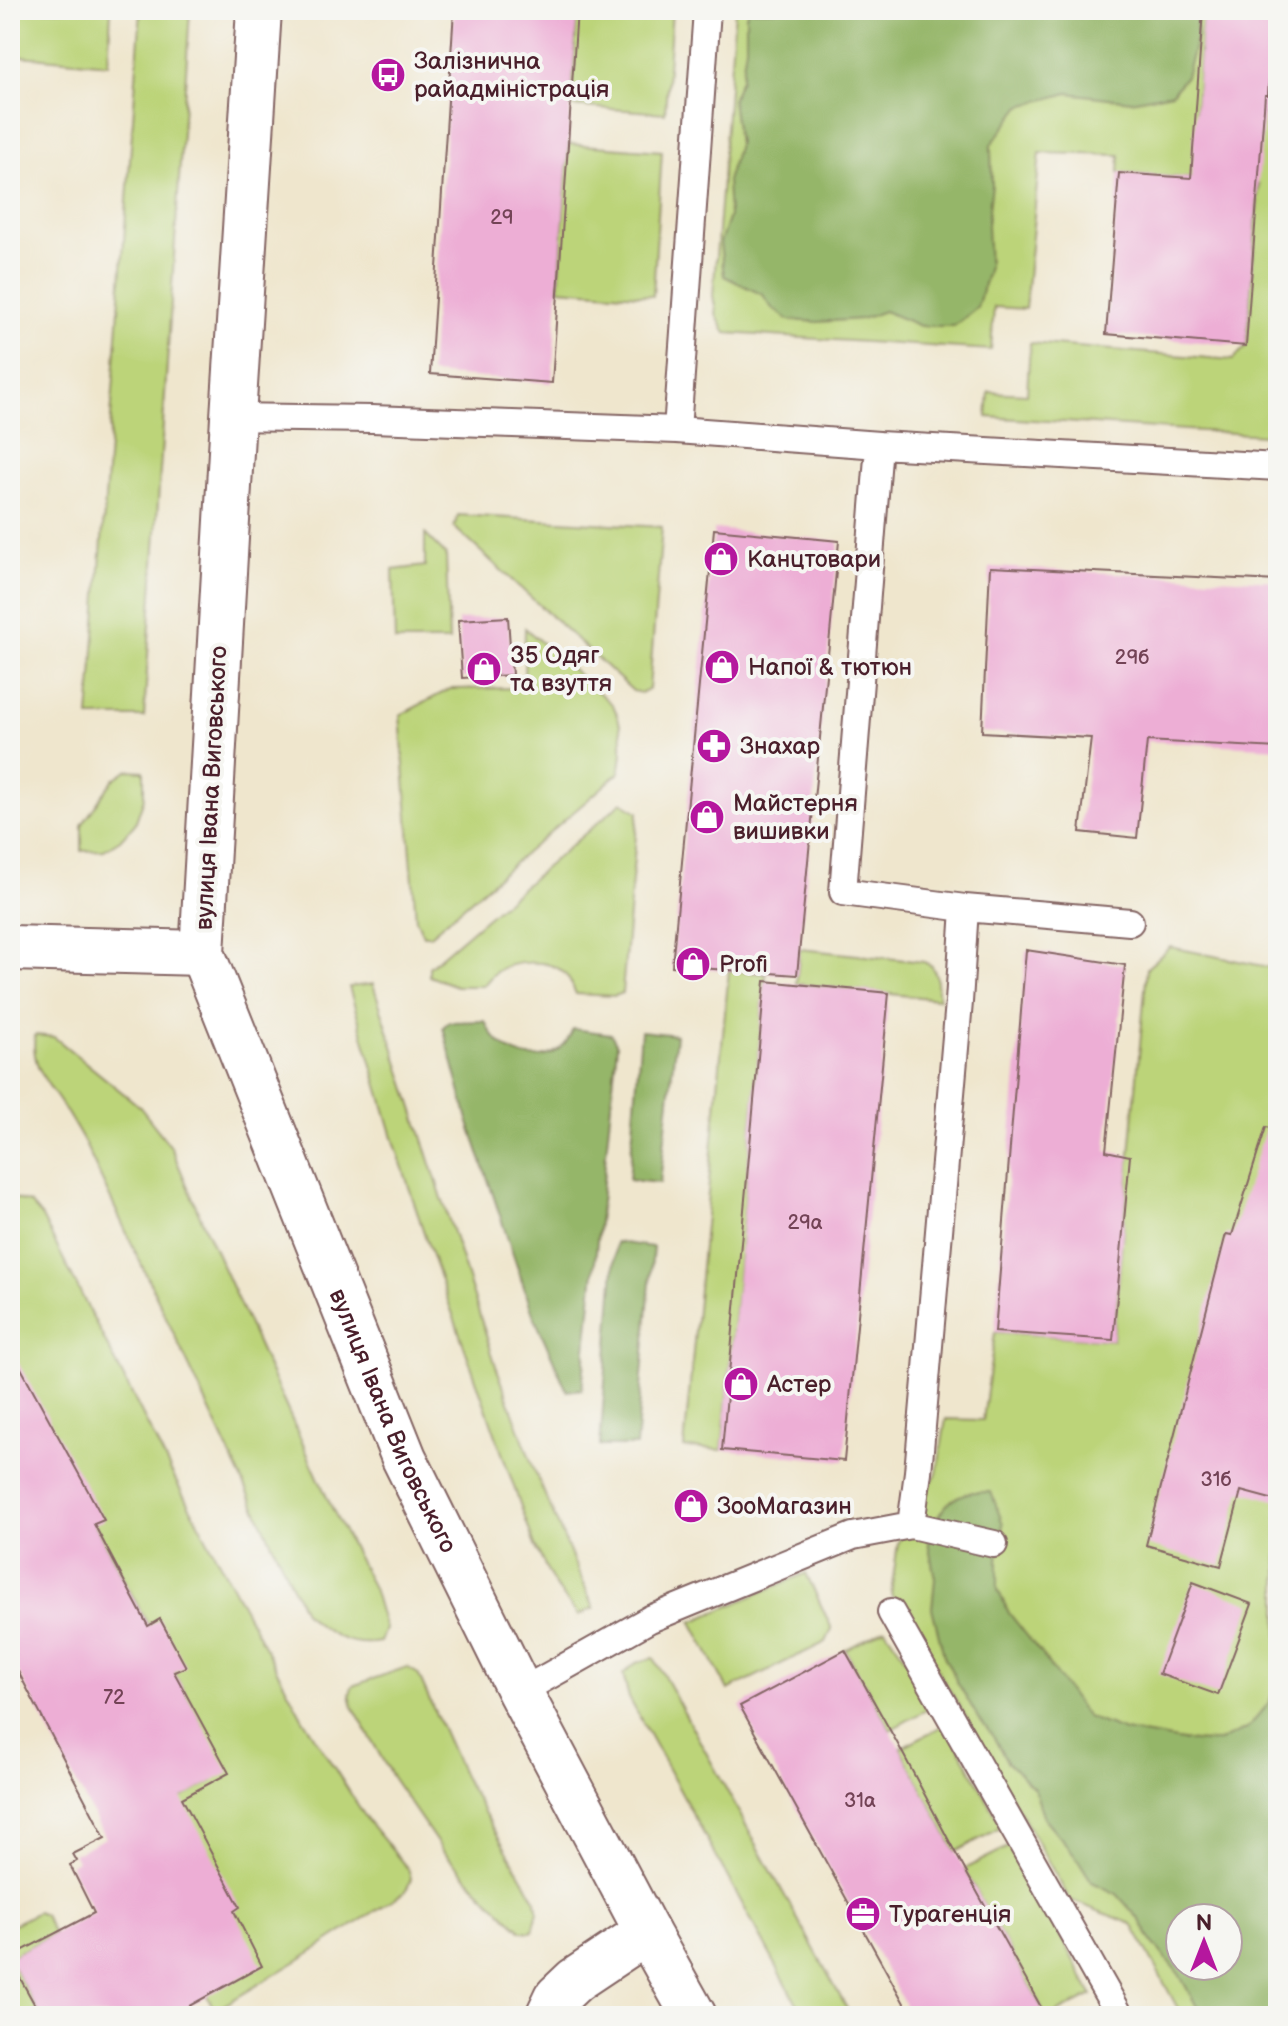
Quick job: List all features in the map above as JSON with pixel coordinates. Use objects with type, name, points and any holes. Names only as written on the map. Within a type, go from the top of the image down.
[{"type":"main road","name":"вулиця Івана Виговського","points":[[259,10],[202,953],[404,1458],[520,1692],[694,2016]]},
{"type":"main road","points":[[10,948],[202,953]]},
{"type":"main road","points":[[548,2016],[557,1997],[575,1980],[647,1932]]},
{"type":"lane","points":[[677,430],[707,10]]},
{"type":"lane","points":[[233,417],[677,430],[879,445],[1278,467]]},
{"type":"lane","points":[[879,445],[843,892],[965,908],[1130,922]]},
{"type":"lane","points":[[913,1513],[965,908]]},
{"type":"lane","points":[[520,1692],[650,1619],[913,1513],[994,1544]]},
{"type":"lane","points":[[891,1612],[1120,2016]]},
{"type":"green space","points":[[10,10],[111,10],[108,64],[10,55]]},
{"type":"green space","points":[[141,10],[190,10],[144,717],[89,717]]},
{"type":"green space","points":[[577,10],[672,10],[665,113],[571,106]]},
{"type":"green space","points":[[735,10],[1203,10],[1196,110],[1278,116],[1278,436],[987,417],[989,392],[1027,394],[1030,343],[1233,360],[1246,346],[1259,184],[1119,173],[1120,155],[1040,153],[1025,309],[994,307],[991,350],[726,333],[717,317],[713,296]]},
{"type":"green space","points":[[749,10],[1196,10],[1197,36],[1186,76],[1172,93],[1131,101],[1068,93],[1021,106],[991,145],[992,185],[987,225],[989,267],[977,308],[954,326],[920,326],[884,311],[862,319],[818,322],[789,320],[772,308],[763,295],[724,276],[720,243],[729,216],[727,181],[738,144],[732,100],[741,79],[746,47],[746,15]]},
{"type":"green space","points":[[568,144],[662,151],[653,296],[559,289]]},
{"type":"green space","points":[[458,515],[662,527],[649,689],[641,693],[633,691],[454,527]]},
{"type":"green space","points":[[425,534],[446,555],[449,641],[395,641],[393,570],[425,566]]},
{"type":"green space","points":[[525,628],[613,705],[622,739],[619,773],[430,935],[423,935],[416,919],[400,715],[450,689],[524,688]]},
{"type":"green space","points":[[127,770],[144,771],[144,798],[135,824],[120,840],[104,850],[82,851],[82,825],[113,780]]},
{"type":"green space","points":[[622,802],[638,812],[622,993],[614,996],[576,994],[563,972],[539,963],[520,963],[503,968],[483,986],[456,986],[429,976],[429,967]]},
{"type":"green space","points":[[1170,947],[1278,969],[1278,2016],[1182,2016],[1132,1924],[1070,1900],[969,1722],[891,1594],[898,1542],[937,1473],[946,1419],[983,1420],[995,1332],[1113,1340],[1147,968]]},
{"type":"green space","points":[[800,949],[924,962],[932,966],[936,975],[939,999],[796,984]]},
{"type":"green space","points":[[729,970],[766,974],[722,1450],[684,1448]]},
{"type":"green space","points":[[373,984],[496,1366],[535,1472],[594,1608],[578,1615],[555,1586],[535,1546],[395,1144],[349,987]]},
{"type":"green space","points":[[485,1021],[492,1035],[503,1045],[529,1057],[542,1057],[555,1052],[573,1029],[611,1034],[617,1045],[582,1389],[567,1391],[533,1314],[468,1120],[443,1027],[449,1022]]},
{"type":"green space","points":[[641,1031],[676,1035],[660,1183],[629,1180]]},
{"type":"green space","points":[[35,1035],[54,1037],[139,1106],[171,1147],[330,1504],[373,1588],[385,1629],[380,1642],[348,1641],[305,1614],[85,1144],[41,1073],[35,1055]]},
{"type":"green space","points":[[10,1197],[30,1203],[42,1217],[178,1485],[302,1717],[368,1821],[408,1869],[411,1879],[406,1891],[221,2007],[213,2007],[202,1986],[170,1804],[213,1781],[203,1727],[80,1498],[10,1401]]},
{"type":"green space","points":[[616,1242],[653,1247],[636,1446],[600,1446]]},
{"type":"green space","points":[[972,1492],[991,1492],[1003,1524],[998,1590],[1009,1613],[1087,1717],[1125,1731],[1183,1741],[1218,1742],[1247,1729],[1270,1702],[1278,1671],[1278,2016],[1202,2016],[1183,1982],[1244,1982],[1244,1902],[1164,1902],[1164,1956],[1139,1919],[1117,1894],[1092,1882],[1075,1855],[1044,1818],[1034,1788],[1008,1763],[976,1714],[944,1656],[932,1608],[935,1579],[927,1536],[944,1508],[955,1498]]},
{"type":"green space","points":[[806,1573],[832,1629],[826,1642],[728,1690],[692,1622]]},
{"type":"green space","points":[[885,1629],[937,1704],[890,1730],[845,1650]]},
{"type":"green space","points":[[654,1658],[851,2016],[804,2016],[629,1698],[623,1674],[636,1663]]},
{"type":"green space","points":[[407,1667],[418,1674],[464,1778],[535,1899],[538,1912],[532,1932],[522,1931],[443,1851],[392,1777],[353,1706],[350,1695],[352,1686]]},
{"type":"green space","points":[[946,1724],[1002,1827],[955,1852],[900,1748]]},
{"type":"green space","points":[[1012,1845],[1092,1995],[1051,2016],[1046,2016],[964,1869]]},
{"type":"green space","points":[[37,1912],[44,1915],[54,1934],[10,1957],[10,1926]]},
{"type":"green space","points":[[10,1960],[41,2016],[22,2016],[10,1993]]},
{"type":"building","points":[[454,10],[577,10],[552,383],[430,374]]},
{"type":"building","points":[[1203,10],[1273,10],[1246,346],[1106,334],[1119,173],[1191,178]]},
{"type":"building","points":[[714,529],[839,541],[797,975],[672,966]]},
{"type":"building","points":[[990,567],[1278,581],[1278,748],[1147,741],[1137,838],[1080,832],[1091,738],[982,732]]},
{"type":"building","points":[[508,617],[512,675],[462,678],[458,620]]},
{"type":"building","points":[[1026,950],[1125,965],[1106,1151],[1130,1156],[1113,1340],[995,1332]]},
{"type":"building","points":[[765,981],[889,993],[844,1461],[722,1450]]},
{"type":"building","points":[[1266,1127],[1278,1129],[1278,1501],[1241,1491],[1221,1566],[1146,1545],[1226,1234],[1232,1235]]},
{"type":"building","points":[[10,1348],[104,1520],[94,1524],[148,1626],[160,1619],[186,1667],[174,1672],[229,1773],[182,1798],[240,1907],[234,1911],[262,1966],[171,2016],[41,2016],[10,1960],[10,1957],[94,1913],[70,1865],[77,1861],[73,1854],[105,1838],[10,1656]]},
{"type":"building","points":[[1193,1582],[1252,1604],[1218,1695],[1159,1674]]},
{"type":"building","points":[[845,1650],[1046,2016],[911,2016],[740,1706]]},
{"type":"place","name":"Залізнична райадміністрація","points":[[388,75]]},
{"type":"place","name":"Канцтовари","points":[[721,559]]},
{"type":"place","name":"Напої & тютюн","points":[[722,667]]},
{"type":"place","name":"35 Одяг та взуття","points":[[484,669]]},
{"type":"place","name":"Знахар","points":[[714,746]]},
{"type":"place","name":"Майстерня вишивки","points":[[707,817]]},
{"type":"place","name":"Profi","points":[[693,964]]},
{"type":"place","name":"Астер","points":[[741,1384]]},
{"type":"place","name":"ЗооМагазин","points":[[691,1506]]},
{"type":"place","name":"Турагенція","points":[[863,1914]]}]
